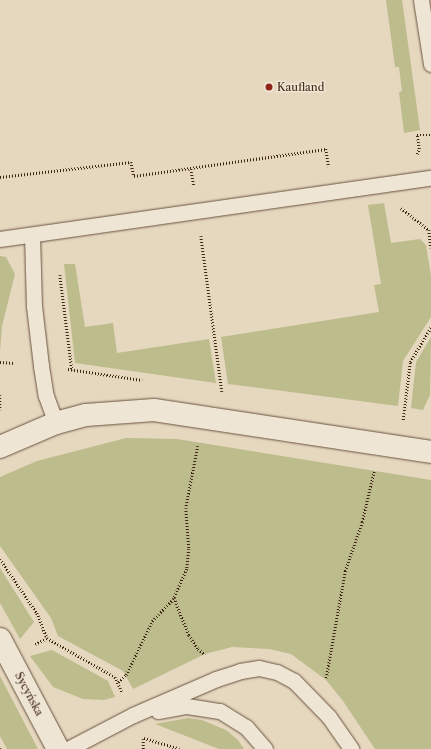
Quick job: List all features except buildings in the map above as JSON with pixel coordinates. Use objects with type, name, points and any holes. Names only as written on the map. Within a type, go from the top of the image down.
[{"type":"street","points":[[0,446],[56,423],[86,415],[154,410],[431,452]]},
{"type":"street","name":"Sycyńska","points":[[0,639],[58,749]]},
{"type":"lane","points":[[421,0],[431,64]]},
{"type":"lane","points":[[0,239],[60,232],[431,178]]},
{"type":"lane","points":[[32,235],[34,306],[41,366],[46,396],[56,423]]},
{"type":"lane","points":[[68,749],[133,715],[216,679],[240,671],[259,668],[277,672],[294,681],[318,706],[351,749]]},
{"type":"lane","points":[[133,715],[187,706],[207,707],[220,711],[246,727],[264,749]]},
{"type":"path","points":[[0,177],[131,162],[134,176],[326,149],[330,174]]},
{"type":"path","points":[[191,169],[198,211],[222,394]]},
{"type":"path","points":[[60,232],[58,256],[72,370]]},
{"type":"path","points":[[403,420],[410,362],[431,327]]},
{"type":"path","points":[[0,395],[0,410]]},
{"type":"path","points":[[118,682],[126,675],[152,622],[174,598],[187,569],[189,548],[186,508],[200,438]]},
{"type":"path","points":[[318,706],[326,680],[345,572],[362,522],[376,466]]},
{"type":"path","points":[[0,559],[37,613],[47,638],[115,677],[144,738],[143,749]]},
{"type":"path","points":[[174,598],[189,635],[198,649],[206,654]]},
{"type":"path","points":[[144,738],[179,749]]},
{"type":"shaded area","points":[[386,0],[402,0],[420,130],[404,133],[399,92],[402,91],[399,67],[395,67]]},
{"type":"shaded area","points":[[384,203],[391,243],[420,239],[426,245],[431,276],[431,317],[403,361],[398,406],[228,384],[221,337],[379,312],[374,285],[381,284],[368,205]]},
{"type":"shaded area","points":[[0,256],[6,257],[15,274],[2,326],[0,352]]},
{"type":"shaded area","points":[[64,264],[75,264],[85,327],[113,323],[117,353],[209,339],[216,383],[75,363]]},
{"type":"shaded area","points":[[431,337],[430,395],[423,410],[411,408],[416,362]]},
{"type":"shaded area","points":[[126,438],[177,439],[431,480],[431,749],[375,749],[343,701],[326,680],[291,654],[269,649],[232,647],[205,654],[133,689],[123,671],[58,636],[51,618],[0,546],[0,477],[37,461]]},
{"type":"shaded area","points":[[0,568],[34,622],[20,639],[0,603]]},
{"type":"shaded area","points":[[52,650],[108,681],[115,697],[104,700],[83,699],[53,687],[30,656]]},
{"type":"shaded area","points":[[0,676],[38,749],[7,749],[0,736]]},
{"type":"shaded area","points":[[188,718],[202,720],[226,730],[238,740],[244,749],[219,749],[155,724]]},
{"type":"place","name":"Kaufland","points":[[269,87]]}]
